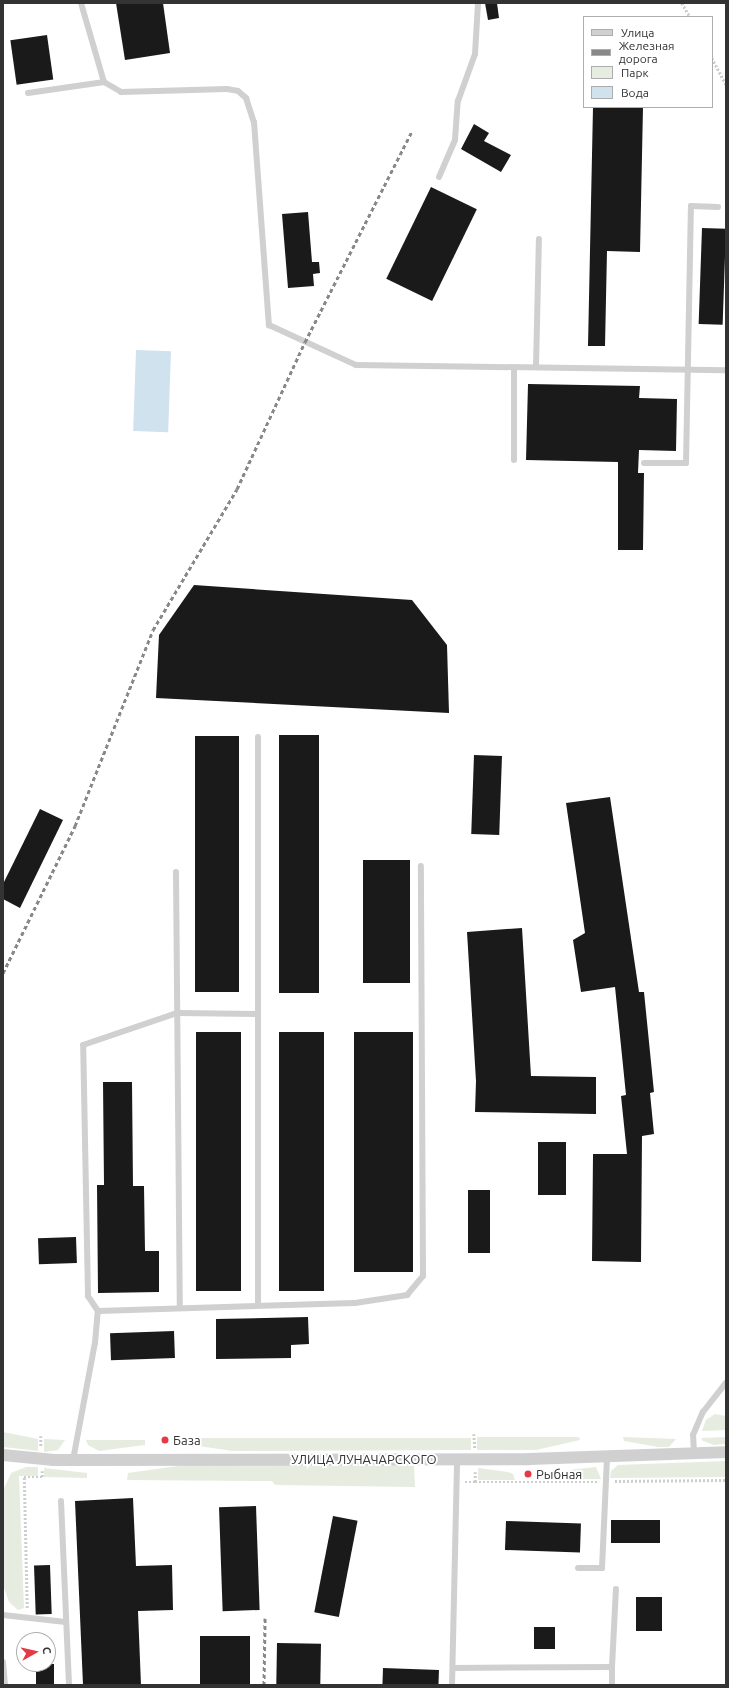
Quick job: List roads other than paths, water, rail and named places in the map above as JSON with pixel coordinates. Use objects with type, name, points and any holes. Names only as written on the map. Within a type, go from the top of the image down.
[{"type":"street","name":"УЛИЦА ЛУНАЧАРСКОГО","points":[[3,1454],[73,1460],[457,1459],[606,1457],[726,1452]]},
{"type":"lane","points":[[81,3],[104,82]]},
{"type":"lane","points":[[439,177],[455,140],[458,102],[475,54],[478,3]]},
{"type":"lane","points":[[28,93],[104,82],[121,92],[228,89],[238,91],[246,98],[254,122],[270,325],[356,365],[514,368],[689,368],[726,370]]},
{"type":"lane","points":[[644,463],[686,463],[691,206],[718,206]]},
{"type":"lane","points":[[536,367],[539,239]]},
{"type":"lane","points":[[514,368],[514,460]]},
{"type":"lane","points":[[258,737],[258,1305]]},
{"type":"lane","points":[[98,1310],[355,1303],[407,1295],[423,1276],[421,866]]},
{"type":"lane","points":[[176,872],[180,1307]]},
{"type":"lane","points":[[73,1460],[95,1343],[98,1310],[88,1296],[83,1045],[178,1013],[258,1014]]},
{"type":"lane","points":[[694,1454],[693,1434],[703,1412],[726,1383]]},
{"type":"lane","points":[[578,1568],[602,1568],[606,1457]]},
{"type":"lane","points":[[452,1685],[457,1459]]},
{"type":"lane","points":[[61,1501],[69,1685]]},
{"type":"lane","points":[[612,1685],[616,1589]]},
{"type":"lane","points":[[3,1615],[66,1622]]},
{"type":"lane","points":[[3,1662],[5,1685]]},
{"type":"lane","points":[[453,1668],[612,1667]]},
{"type":"water","points":[[136,350],[171,351],[168,432],[133,431]]},
{"type":"railway","points":[[3,973],[75,826],[153,630],[237,489],[305,342],[412,131]]},
{"type":"railway","points":[[264,1685],[265,1618]]},
{"type":"place","name":"База","points":[[165,1440]]},
{"type":"place","name":"Рыбная","points":[[528,1474]]}]
